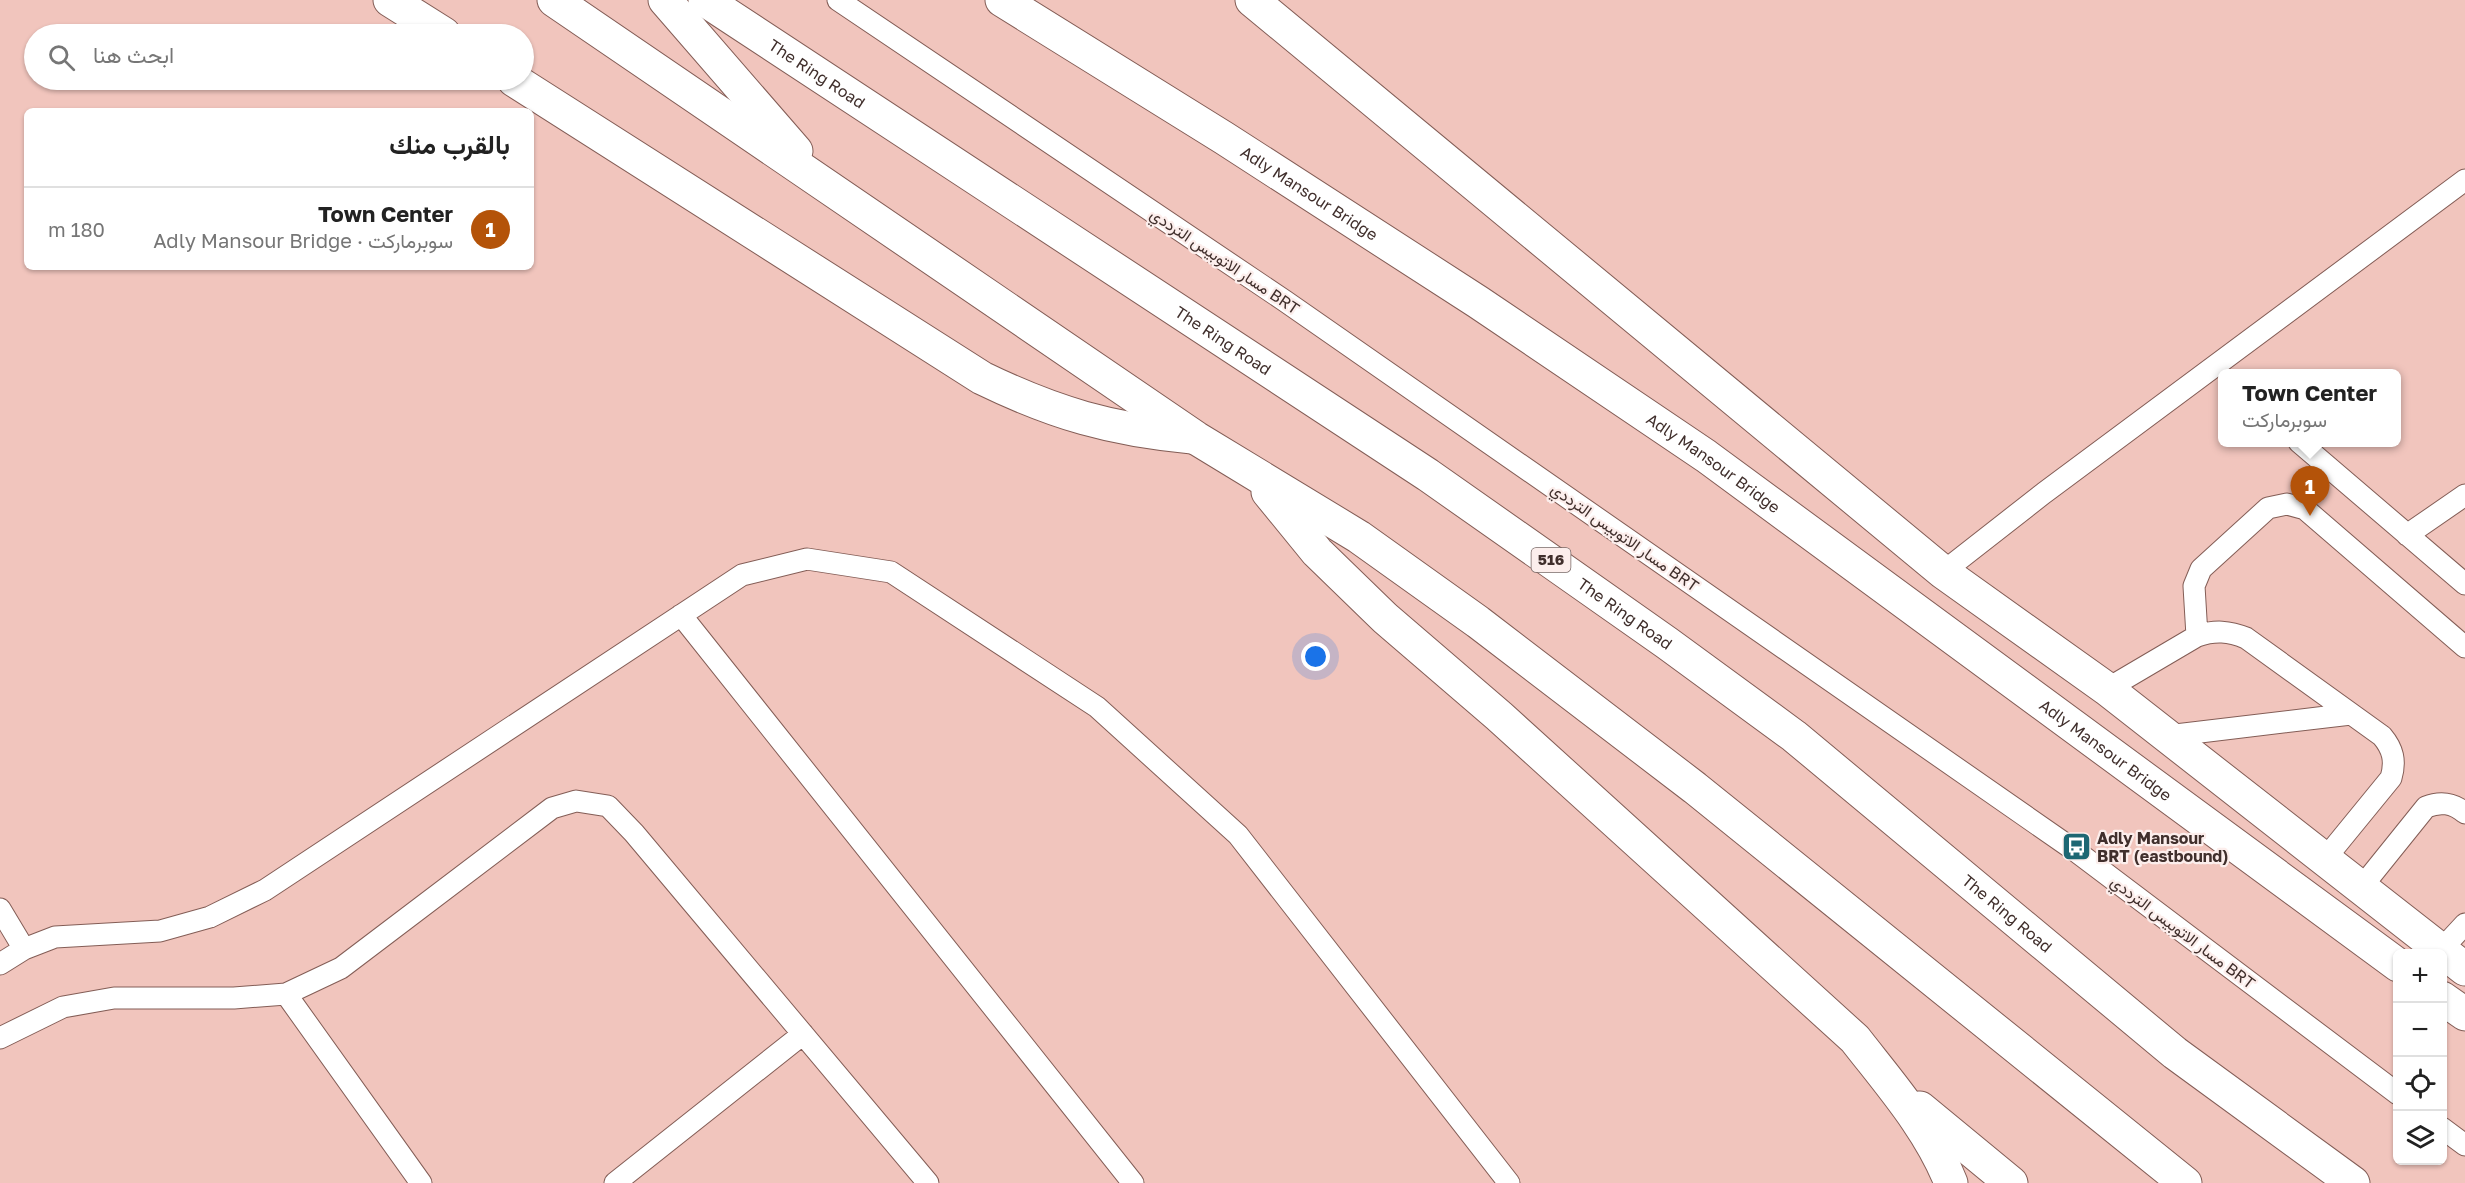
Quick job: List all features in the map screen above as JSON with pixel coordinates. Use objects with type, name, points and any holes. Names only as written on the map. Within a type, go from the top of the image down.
[{"type":"main road","points":[[390,0],[428,24]]},
{"type":"main road","points":[[554,0],[1196,438],[1359,537],[1544,672],[1695,788],[2185,1183]]},
{"type":"main road","points":[[665,0],[824,184]]},
{"type":"main road","name":"The Ring Road","points":[[705,0],[1418,468],[1667,643],[1794,736],[2175,1053],[2353,1183]]},
{"type":"main road","name":"Adly Mansour Bridge","points":[[1002,0],[1224,138],[1478,302],[1706,456],[2393,961]]},
{"type":"main road","points":[[1252,0],[1943,572],[2107,689],[2360,888],[2455,946]]},
{"type":"main road","points":[[530,90],[982,378],[1023,399],[1066,415],[1153,434],[1196,438]]},
{"type":"main road","points":[[1252,472],[1317,552],[1385,618],[1499,716],[1855,1039],[1893,1087],[1928,1137],[1951,1183]]},
{"type":"main road","points":[[2447,1001],[2465,1014]]},
{"type":"main road","points":[[1893,1087],[2005,1180]]},
{"type":"lane","name":"مسار الاتوبيس الترددي BRT","points":[[838,0],[1295,308],[2068,845],[2393,1091]]},
{"type":"lane","points":[[2223,369],[2465,180]]},
{"type":"lane","points":[[1943,572],[2044,493],[2218,373]]},
{"type":"lane","points":[[2306,447],[2465,584]]},
{"type":"lane","points":[[2408,535],[2465,495]]},
{"type":"lane","points":[[2197,636],[2194,586],[2201,569],[2268,508],[2287,504],[2305,509],[2465,647]]},
{"type":"lane","points":[[0,964],[24,949],[55,937],[160,931],[210,917],[265,890],[742,575],[807,559],[891,572],[1097,707],[1238,835],[1509,1183]]},
{"type":"lane","points":[[681,615],[1133,1183]]},
{"type":"lane","points":[[2107,689],[2197,636],[2222,632],[2246,638],[2382,736],[2389,745],[2394,766],[2391,778],[2324,860]]},
{"type":"lane","points":[[2167,736],[2351,714]]},
{"type":"lane","points":[[0,1038],[63,1007],[114,998],[234,998],[285,994],[341,968],[552,808],[576,801],[608,806],[634,833],[928,1183]]},
{"type":"lane","points":[[2360,888],[2426,807],[2441,803],[2449,804],[2465,813]]},
{"type":"lane","points":[[0,909],[24,949]]},
{"type":"lane","points":[[2455,946],[2465,909]]},
{"type":"lane","points":[[285,994],[421,1183]]},
{"type":"lane","points":[[615,1183],[803,1034]]},
{"type":"lane","points":[[2447,1132],[2465,1145]]},
{"type":"place","name":"Town Center","points":[[2310,516]]},
{"type":"place","name":"Adly Mansour BRT (eastbound)","points":[[2076,847]]}]
